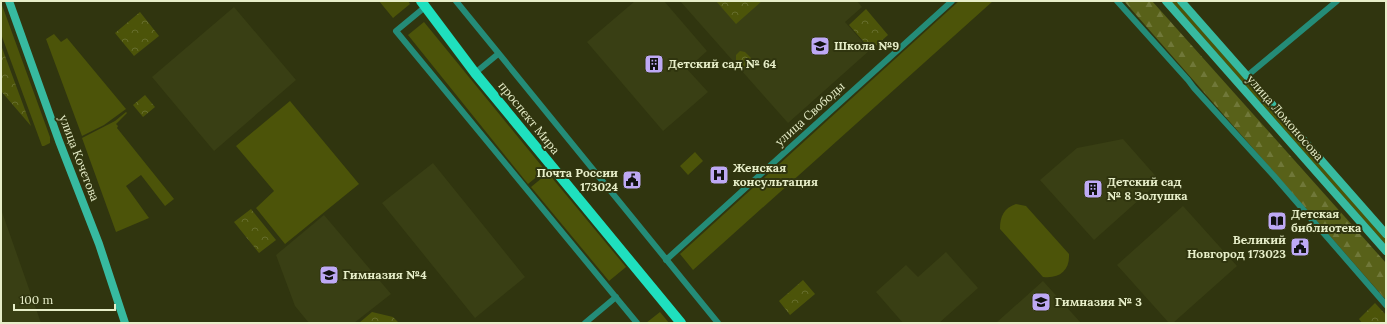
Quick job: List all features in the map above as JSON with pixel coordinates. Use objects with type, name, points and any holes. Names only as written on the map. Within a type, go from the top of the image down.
[{"type":"main road","name":"улица Кочетова","points":[[9,1],[59,141],[99,244],[125,323]]},
{"type":"main road","name":"улица Ломоносова","points":[[1166,1],[1386,250]]},
{"type":"main road","name":"улица Ломоносова","points":[[1181,1],[1386,234]]},
{"type":"main road","name":"проспект Мира","points":[[423,4],[475,73],[681,323]]},
{"type":"street","points":[[456,1],[718,323]]},
{"type":"street","name":"улица Свободы","points":[[666,260],[952,1]]},
{"type":"street","points":[[1117,1],[1274,176],[1386,305]]},
{"type":"street","points":[[1247,76],[1337,1]]},
{"type":"street","points":[[423,4],[396,30],[637,323]]},
{"type":"street","points":[[475,73],[498,54]]},
{"type":"street","points":[[585,323],[616,298]]},
{"type":"shaded area","points":[[635,1],[664,1],[707,51],[687,69],[708,92],[663,131],[587,42]]},
{"type":"shaded area","points":[[680,1],[857,1],[862,7],[845,22],[870,50],[788,123]]},
{"type":"shaded area","points":[[234,7],[296,80],[214,151],[152,77]]},
{"type":"shaded area","points":[[1123,139],[1160,181],[1094,240],[1040,180],[1077,148]]},
{"type":"shaded area","points":[[433,163],[525,277],[475,318],[382,203]]},
{"type":"shaded area","points":[[1183,206],[1237,266],[1173,323],[1169,323],[1117,265]]},
{"type":"shaded area","points":[[2,212],[41,323],[1,323]]},
{"type":"shaded area","name":"Гимназия №4","points":[[324,215],[391,294],[354,323],[309,323],[295,306],[276,255]]},
{"type":"shaded area","points":[[946,252],[978,288],[939,323],[903,323],[876,292],[906,265],[918,277]]},
{"type":"shaded area","name":"Гимназия № 3","points":[[1043,281],[1081,323],[996,323]]},
{"type":"green space","points":[[379,1],[408,1],[410,4],[393,18]]},
{"type":"green space","points":[[716,1],[762,1],[736,24]]},
{"type":"green space","points":[[959,1],[993,1],[693,270],[680,254]]},
{"type":"green space","points":[[1124,1],[1152,1],[1386,263],[1386,300]]},
{"type":"green space","points":[[1171,1],[1176,1],[1386,239],[1386,245]]},
{"type":"green space","points":[[2,5],[50,137],[50,143],[44,146],[42,146],[1,34]]},
{"type":"green space","points":[[866,9],[888,35],[871,50],[849,25]]},
{"type":"green space","points":[[140,12],[159,36],[134,56],[115,33]]},
{"type":"green space","points":[[424,22],[545,170],[528,184],[408,35]]},
{"type":"green space","points":[[54,34],[61,42],[67,38],[126,109],[104,125],[82,136],[46,39]]},
{"type":"green space","points":[[1,45],[31,126],[1,91]]},
{"type":"green space","points":[[740,51],[745,52],[751,58],[753,64],[748,69],[743,69],[736,62],[736,55]]},
{"type":"green space","points":[[145,95],[155,107],[143,117],[133,105]]},
{"type":"green space","points":[[290,101],[359,184],[285,244],[256,208],[274,191],[236,146]]},
{"type":"green space","points":[[126,112],[127,113],[116,124],[118,126],[117,128],[174,199],[165,206],[141,175],[126,186],[149,218],[116,232],[82,138],[115,121]]},
{"type":"green space","points":[[695,152],[703,161],[688,175],[680,166]]},
{"type":"green space","points":[[548,173],[626,267],[609,281],[531,187]]},
{"type":"green space","points":[[1016,204],[1026,206],[1069,254],[1068,265],[1059,275],[1054,277],[1043,277],[1000,229],[1002,216],[1008,208]]},
{"type":"green space","points":[[251,209],[276,240],[259,253],[234,222]]},
{"type":"green space","points":[[803,280],[815,294],[790,315],[779,301]]},
{"type":"green space","points":[[1375,303],[1386,315],[1386,323],[1362,323],[1359,319]]},
{"type":"green space","points":[[372,312],[393,317],[399,323],[359,323]]},
{"type":"green space","points":[[660,312],[669,323],[646,323]]},
{"type":"place","name":"Школа №9","points":[[820,46]]},
{"type":"place","name":"Детский сад № 64","points":[[654,64]]},
{"type":"place","name":"Женская консультация","points":[[719,175]]},
{"type":"place","name":"Почта России 173024","points":[[632,180]]},
{"type":"place","name":"Детский сад № 8 Золушка","points":[[1093,189]]},
{"type":"place","name":"Детская библиотека","points":[[1277,221]]},
{"type":"place","name":"Великий Новгород 173023","points":[[1300,247]]},
{"type":"place","name":"Гимназия №4","points":[[329,275]]},
{"type":"place","name":"Гимназия № 3","points":[[1041,302]]}]
